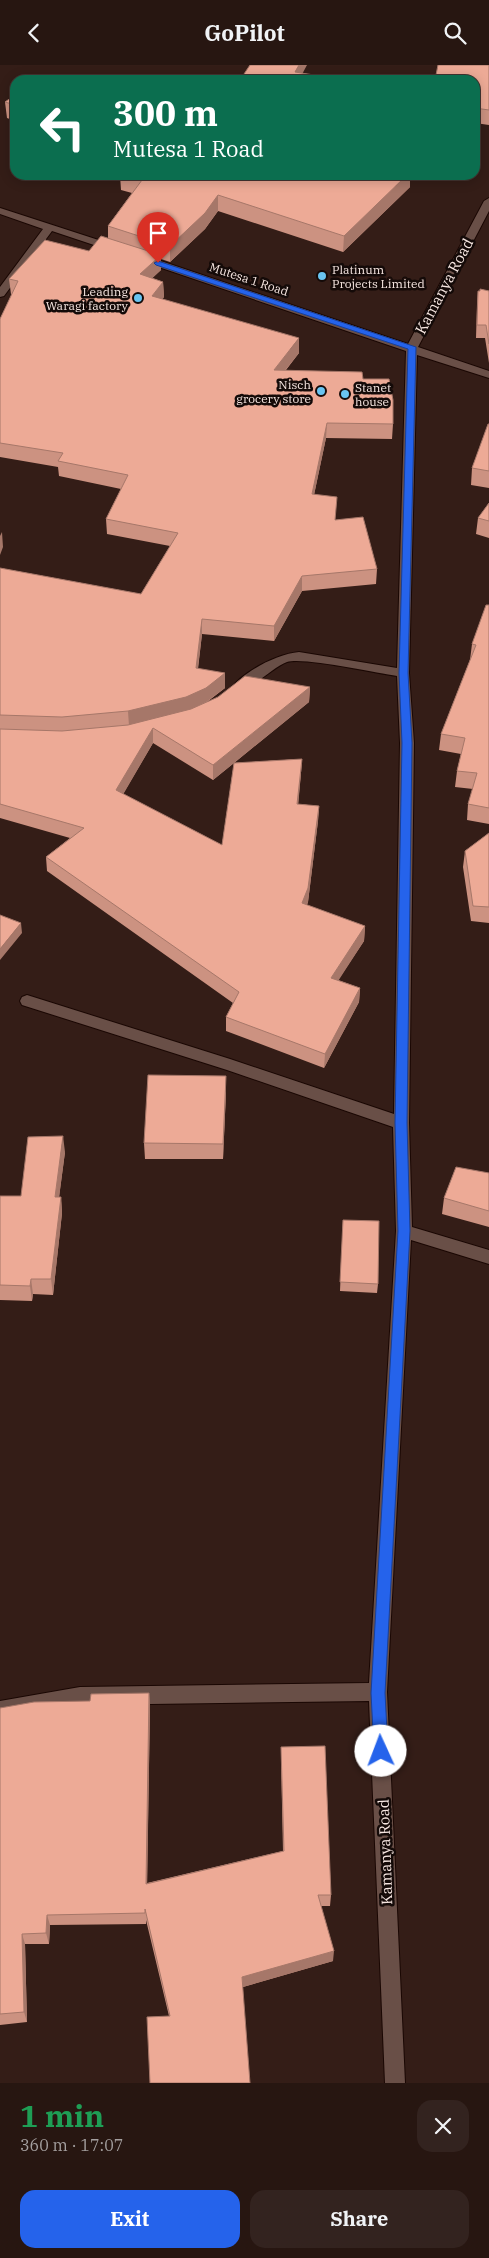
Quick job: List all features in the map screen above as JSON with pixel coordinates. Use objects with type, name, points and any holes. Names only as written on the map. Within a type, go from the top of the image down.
[{"type":"street","name":"Kamanya Road","points":[[395,2083],[378,1693],[404,1231],[401,1123],[407,743],[404,673],[412,347],[489,201]]},
{"type":"street","name":"Mutesa 1 Road","points":[[0,211],[412,347],[489,375]]},
{"type":"street","points":[[0,294],[50,227]]},
{"type":"street","points":[[228,696],[273,661],[285,657],[299,657],[404,673]]},
{"type":"street","points":[[27,1001],[230,1065],[401,1123]]},
{"type":"street","points":[[404,1231],[489,1257]]},
{"type":"street","points":[[0,1710],[80,1696],[378,1693]]},
{"type":"building","points":[[250,65],[299,65],[295,72],[314,75],[243,75]]},
{"type":"building","points":[[438,65],[489,65],[489,110],[480,109],[480,75],[436,75]]},
{"type":"building","points":[[142,180],[402,180],[344,236],[218,195],[205,213],[170,246],[108,226]]},
{"type":"building","points":[[101,236],[161,255],[140,274],[163,282],[152,296],[299,338],[274,370],[362,372],[363,379],[389,379],[393,400],[393,424],[327,423],[312,494],[337,497],[335,520],[363,517],[377,569],[302,576],[274,626],[202,619],[196,668],[225,673],[206,688],[186,697],[128,711],[62,717],[0,715],[0,568],[141,594],[178,533],[106,519],[128,475],[58,461],[63,453],[0,443],[0,319],[18,281],[9,279],[45,240],[89,251]]},
{"type":"building","points":[[480,289],[489,291],[489,344],[486,325],[477,325],[478,291]]},
{"type":"building","points":[[489,424],[489,471],[472,468]]},
{"type":"building","points":[[489,503],[489,521],[478,518]]},
{"type":"building","points":[[486,605],[489,605],[489,808],[468,804],[477,773],[457,771],[465,738],[441,734],[476,645],[472,644]]},
{"type":"building","points":[[245,676],[310,687],[213,765],[153,728],[116,790],[222,845],[234,763],[302,759],[297,804],[319,806],[308,888],[302,903],[365,926],[331,978],[360,988],[325,1054],[226,1017],[239,992],[46,857],[84,828],[0,804],[0,729],[62,731],[128,725],[191,709],[218,697]]},
{"type":"building","points":[[489,833],[489,907],[473,906],[465,851]]},
{"type":"building","points":[[0,915],[21,923],[0,949]]},
{"type":"building","points":[[148,1075],[226,1076],[223,1144],[144,1143]]},
{"type":"building","points":[[63,1136],[55,1197],[61,1197],[51,1279],[31,1279],[30,1286],[0,1285],[0,1196],[21,1196],[28,1137]]},
{"type":"building","points":[[456,1167],[489,1173],[489,1211],[444,1198]]},
{"type":"building","points":[[343,1220],[379,1221],[378,1284],[340,1282]]},
{"type":"building","points":[[149,1693],[146,1884],[284,1851],[281,1747],[325,1746],[331,1895],[318,1895],[334,1951],[242,1977],[250,2083],[150,2083],[147,2017],[170,2016],[145,1909],[145,1913],[47,1915],[46,1933],[22,1934],[24,2012],[0,2014],[0,1708],[34,1702],[90,1701],[91,1694]]},
{"type":"place","name":"Platinum Projects Limited","points":[[322,276]]},
{"type":"place","name":"Leading Waragi factory","points":[[138,298]]},
{"type":"place","name":"Nisch grocery store","points":[[321,391]]},
{"type":"place","name":"Stanet house","points":[[345,394]]},
{"type":"route","points":[[158,263],[412,347],[404,673],[407,743],[401,1123],[404,1231],[378,1693],[381,1751]]}]
